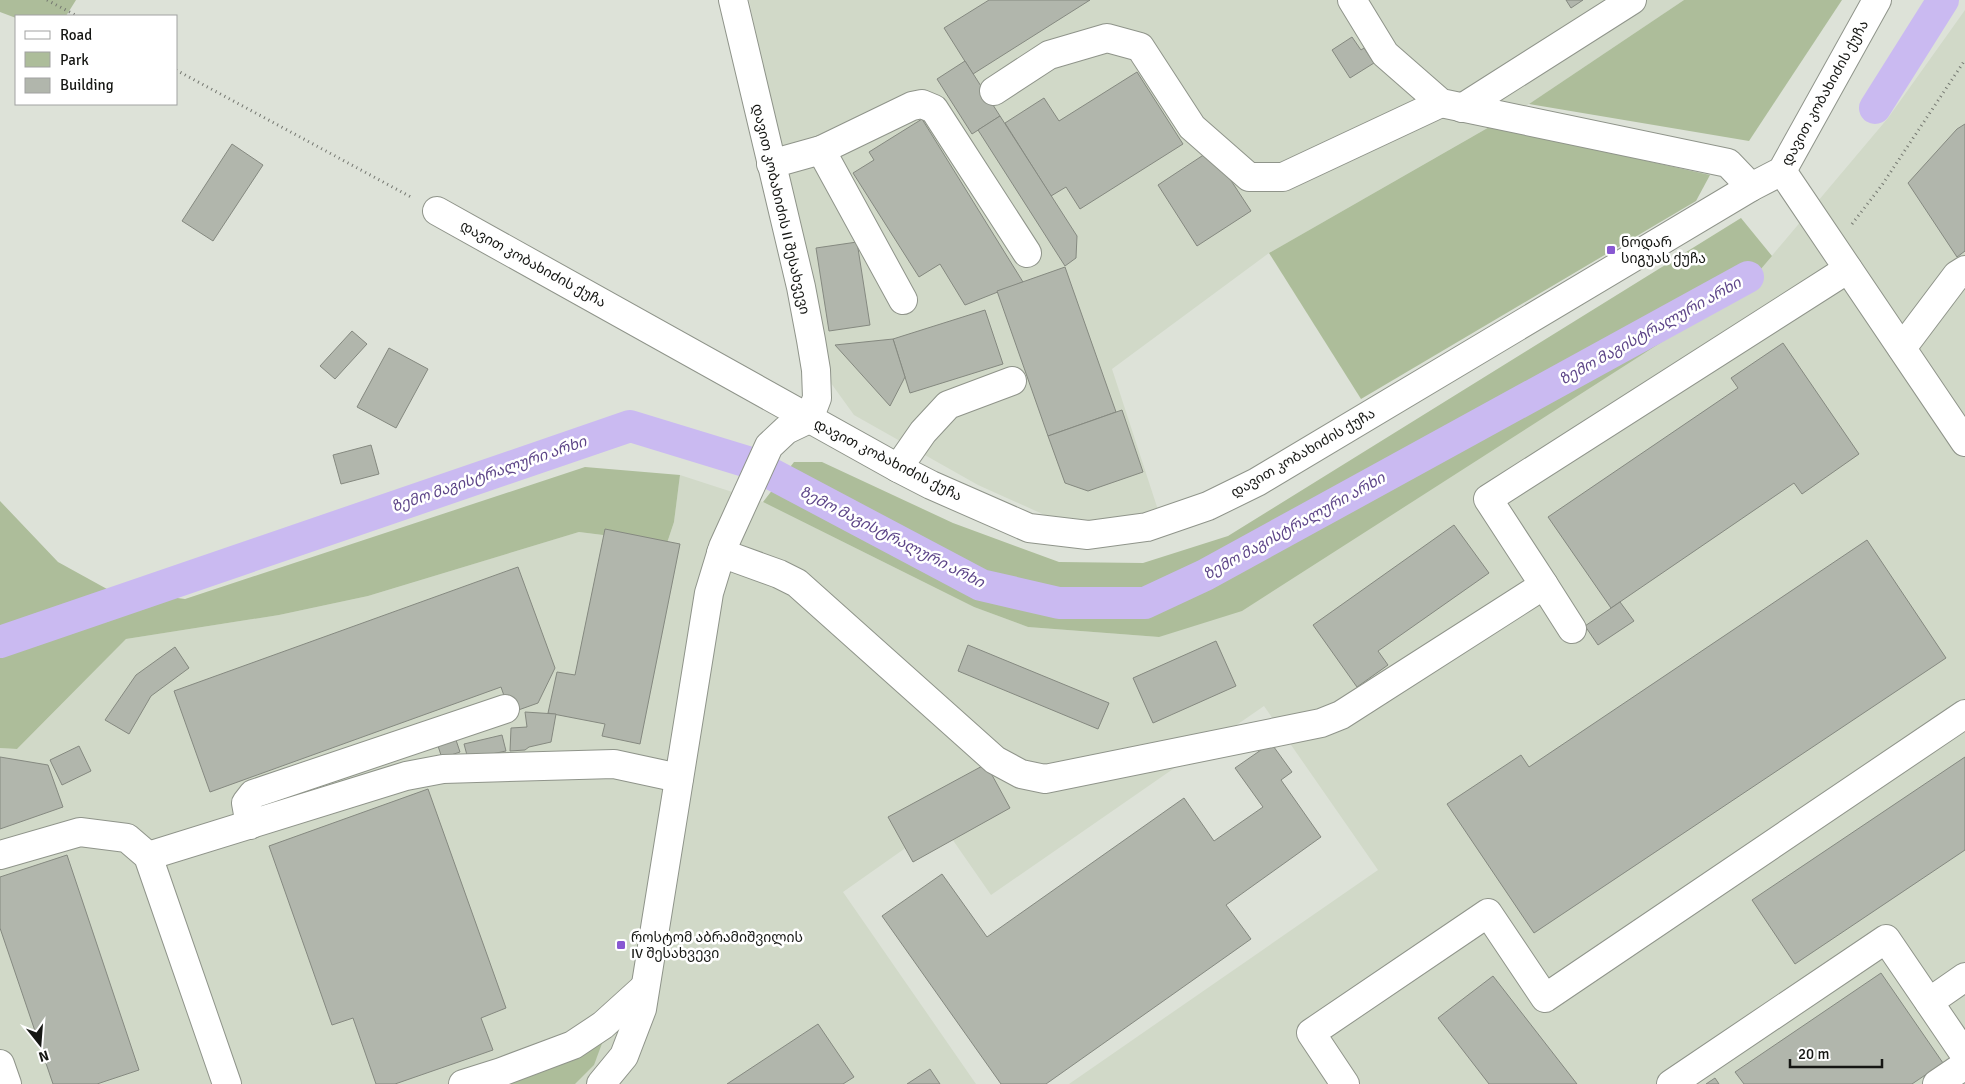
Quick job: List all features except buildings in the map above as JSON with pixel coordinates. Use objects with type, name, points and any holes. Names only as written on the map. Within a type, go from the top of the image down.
[{"type":"street","name":"დავით კობახიძის II შესახვევი","points":[[732,0],[800,288],[816,370],[817,398],[810,419]]},
{"type":"street","points":[[1352,0],[1385,54],[1452,105],[1728,164],[1751,187]]},
{"type":"street","points":[[994,91],[1049,55],[1107,38],[1140,47],[1192,127],[1249,177],[1284,177],[1452,105],[1632,0]]},
{"type":"street","name":"დავით კობახიძის ქუჩა","points":[[437,211],[931,485],[1029,528],[1088,535],[1147,527],[1208,506],[1257,482],[1751,187],[1782,171],[1877,0]]},
{"type":"street","points":[[771,164],[821,150],[912,106],[922,104],[934,109],[1027,253]]},
{"type":"street","points":[[821,150],[903,300]]},
{"type":"street","points":[[1782,171],[1965,442]]},
{"type":"street","points":[[1572,629],[1488,499],[1841,258]]},
{"type":"street","points":[[1902,348],[1957,275],[1965,270]]},
{"type":"street","points":[[898,468],[923,432],[948,405],[1012,381]]},
{"type":"street","points":[[601,1084],[624,1056],[642,1009],[709,593],[721,553],[769,446],[786,430],[810,419]]},
{"type":"street","points":[[721,553],[779,574],[797,583],[995,760],[1021,774],[1045,779],[1321,722],[1341,715],[1544,585]]},
{"type":"street","points":[[250,825],[246,803],[253,794],[505,708]]},
{"type":"street","points":[[1345,1084],[1311,1033],[1488,913],[1546,998],[1965,714]]},
{"type":"street","points":[[148,856],[406,776],[443,769],[614,764],[679,778]]},
{"type":"street","points":[[0,855],[80,832],[127,838],[148,856],[227,1084]]},
{"type":"street","points":[[1671,1084],[1886,939],[1965,1055]]},
{"type":"street","points":[[1929,1002],[1965,977]]},
{"type":"street","points":[[463,1084],[574,1045],[603,1024],[645,987]]},
{"type":"street","points":[[0,1064],[7,1084]]},
{"type":"street","points":[[1937,1084],[1965,1065]]},
{"type":"path","points":[[47,0],[75,15]]},
{"type":"path","points":[[1841,258],[1882,185],[1965,60]]},
{"type":"path","points":[[178,71],[437,211]]},
{"type":"shaded area","points":[[749,0],[1684,0],[1529,104],[1269,253],[1112,369],[1159,513],[1110,522],[1047,516],[978,485],[854,415],[828,379],[821,357]]},
{"type":"shaded area","points":[[1965,10],[1965,1084],[1069,1084],[1378,870],[1264,706],[991,895],[941,823],[843,892],[976,1084],[0,1084],[0,748],[17,749],[126,639],[279,615],[368,596],[579,532],[667,543],[674,522],[680,475],[763,502],[974,607],[1028,627],[1159,637],[1743,290],[1888,118]]},
{"type":"green space","points":[[0,0],[76,0],[67,15],[15,15],[15,18],[0,12]]},
{"type":"green space","points":[[1684,0],[1842,0],[1749,141],[1529,104]]},
{"type":"green space","points":[[1491,126],[1710,175],[1696,201],[1361,399],[1269,253]]},
{"type":"green space","points":[[1741,218],[1772,256],[1743,290],[1242,611],[1159,637],[1028,627],[974,607],[763,502],[794,462],[822,462],[953,523],[1059,562],[1143,563],[1228,536]]},
{"type":"green space","points":[[585,467],[680,475],[674,522],[667,543],[579,532],[368,596],[279,615],[126,639],[17,749],[0,748],[0,501],[58,562],[107,589],[185,599]]},
{"type":"green space","points":[[604,1038],[594,1065],[575,1084],[485,1084]]},
{"type":"waterway","name":"ზემო მაგისტრალური არხი","points":[[1875,108],[1943,0]]},
{"type":"waterway","name":"ზემო მაგისტრალური არხი","points":[[0,642],[630,426],[751,463],[981,585],[1059,603],[1145,603],[1205,575],[1748,277]]},
{"type":"place","name":"ნოდარ სიგუას ქუჩა","points":[[1611,250]]},
{"type":"place","name":"როსტომ აბრამიშვილის IV შესახვევი","points":[[621,945]]}]
